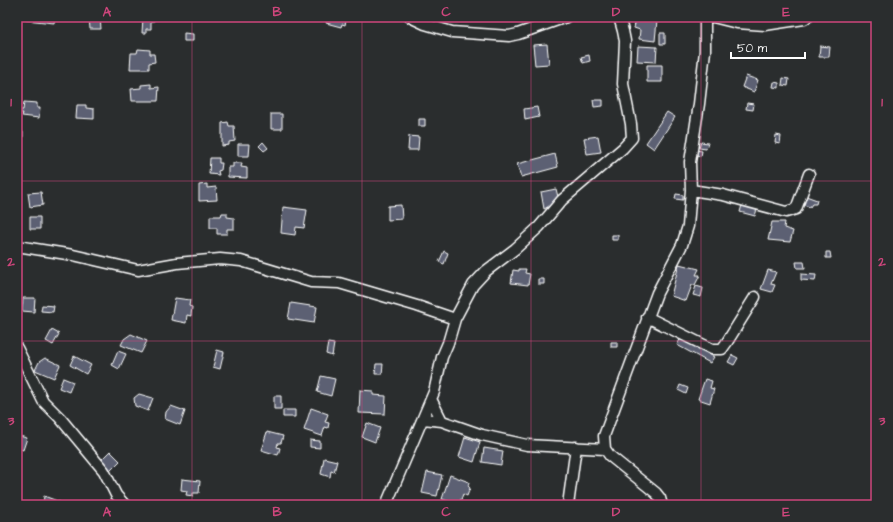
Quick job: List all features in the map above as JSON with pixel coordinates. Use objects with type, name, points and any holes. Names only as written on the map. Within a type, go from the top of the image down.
[{"type":"street","points":[[410,17],[430,26],[452,32],[509,36],[566,17]]},
{"type":"street","points":[[386,505],[402,464],[431,399],[442,358],[455,319],[473,285],[486,271],[515,249],[539,227],[562,200],[623,148],[632,138],[631,124],[623,84],[625,41],[619,17]]},
{"type":"street","points":[[662,505],[660,498],[656,493],[610,456],[605,449],[604,436],[647,317],[657,293],[682,245],[688,226],[691,190],[690,162],[700,104],[705,51],[705,17]]},
{"type":"street","points":[[713,17],[737,23],[765,25],[804,19],[807,17]]},
{"type":"street","points":[[691,190],[723,195],[786,212],[796,209],[810,174]]},
{"type":"street","points":[[17,246],[73,255],[138,270],[177,263],[220,259],[241,261],[311,282],[339,284],[417,306],[455,319]]},
{"type":"street","points":[[647,317],[712,349],[722,349],[755,298]]},
{"type":"street","points":[[17,348],[43,401],[60,418],[104,471],[116,495],[125,505]]},
{"type":"street","points":[[431,399],[442,421]]},
{"type":"street","points":[[423,419],[442,421],[482,435],[527,445],[605,449]]},
{"type":"street","points":[[568,505],[576,447]]},
{"type":"building","points":[[27,17],[55,17],[54,23],[26,20]]},
{"type":"building","points":[[89,17],[100,17],[101,29],[90,29]]},
{"type":"building","points":[[143,17],[154,17],[154,21],[151,21],[151,29],[146,29],[146,33],[142,33]]},
{"type":"building","points":[[328,17],[347,17],[345,25],[342,24],[341,27],[326,23]]},
{"type":"building","points":[[636,19],[657,20],[655,41],[639,39],[640,30],[634,28]]},
{"type":"building","points":[[184,33],[193,34],[193,41],[184,41]]},
{"type":"building","points":[[660,33],[665,33],[665,44],[660,44]]},
{"type":"building","points":[[547,44],[549,64],[535,65],[533,45]]},
{"type":"building","points":[[638,46],[657,47],[656,62],[637,61]]},
{"type":"building","points":[[820,46],[830,47],[829,57],[819,57]]},
{"type":"building","points":[[138,49],[150,50],[150,54],[154,54],[155,62],[149,63],[149,69],[130,69],[131,53],[137,53]]},
{"type":"building","points":[[589,55],[590,61],[583,63],[581,57]]},
{"type":"building","points":[[647,65],[662,65],[662,82],[647,82]]},
{"type":"building","points":[[746,76],[758,80],[754,92],[742,87]]},
{"type":"building","points":[[783,78],[789,79],[788,86],[782,85]]},
{"type":"building","points":[[774,82],[779,83],[779,88],[773,87]]},
{"type":"building","points":[[151,84],[151,88],[159,87],[158,101],[132,101],[131,89],[141,88],[141,85]]},
{"type":"building","points":[[593,100],[603,100],[603,106],[594,107]]},
{"type":"building","points":[[24,102],[37,103],[37,108],[40,108],[39,118],[22,116],[23,113],[20,113],[20,110],[23,110]]},
{"type":"building","points":[[747,103],[754,104],[753,110],[746,109]]},
{"type":"building","points":[[77,105],[86,105],[86,108],[94,109],[94,119],[76,118]]},
{"type":"building","points":[[537,107],[539,117],[525,120],[524,109]]},
{"type":"building","points":[[667,112],[675,117],[654,149],[646,143]]},
{"type":"building","points":[[271,114],[282,114],[282,129],[271,129]]},
{"type":"building","points":[[419,119],[425,119],[425,126],[419,126]]},
{"type":"building","points":[[228,122],[229,126],[234,126],[235,141],[229,142],[229,145],[222,146],[222,123]]},
{"type":"building","points":[[18,132],[23,132],[23,137],[17,137]]},
{"type":"building","points":[[776,135],[781,136],[780,144],[775,143]]},
{"type":"building","points":[[409,136],[419,137],[418,150],[408,150]]},
{"type":"building","points":[[598,136],[601,152],[587,154],[584,138]]},
{"type":"building","points":[[263,142],[268,148],[264,151],[259,146]]},
{"type":"building","points":[[701,142],[708,143],[706,149],[699,148]]},
{"type":"building","points":[[238,144],[250,144],[249,156],[238,156]]},
{"type":"building","points":[[696,150],[702,151],[701,156],[695,155]]},
{"type":"building","points":[[555,154],[558,167],[521,177],[517,164]]},
{"type":"building","points":[[210,158],[219,158],[219,163],[222,163],[221,170],[218,171],[219,175],[209,174]]},
{"type":"building","points":[[233,163],[242,163],[241,167],[247,168],[247,178],[228,177],[228,167],[233,167]]},
{"type":"building","points":[[207,184],[207,188],[216,187],[217,200],[199,201],[199,185]]},
{"type":"building","points":[[556,189],[559,201],[544,209],[541,192]]},
{"type":"building","points":[[41,192],[43,205],[30,207],[28,193]]},
{"type":"building","points":[[676,194],[683,195],[683,200],[675,199]]},
{"type":"building","points":[[806,196],[817,200],[816,204],[812,204],[810,207],[803,205]]},
{"type":"building","points":[[401,205],[402,219],[388,220],[388,206]]},
{"type":"building","points":[[742,205],[757,209],[755,216],[740,212]]},
{"type":"building","points":[[283,207],[307,210],[304,228],[296,227],[295,235],[281,233]]},
{"type":"building","points":[[222,213],[227,213],[227,217],[234,218],[234,229],[227,229],[227,234],[217,234],[217,228],[210,228],[210,216],[221,216]]},
{"type":"building","points":[[30,217],[40,217],[40,229],[30,229]]},
{"type":"building","points":[[772,222],[785,222],[784,228],[793,231],[790,242],[768,240]]},
{"type":"building","points":[[612,235],[618,235],[618,240],[612,240]]},
{"type":"building","points":[[444,251],[448,253],[444,264],[439,262]]},
{"type":"building","points":[[826,252],[830,252],[831,258],[826,258]]},
{"type":"building","points":[[796,262],[804,262],[805,268],[797,268]]},
{"type":"building","points":[[679,264],[699,269],[696,275],[700,275],[695,285],[692,285],[686,301],[671,296]]},
{"type":"building","points":[[519,269],[526,269],[525,273],[530,274],[528,285],[511,283],[513,270],[519,271]]},
{"type":"building","points":[[768,270],[776,272],[771,284],[775,285],[772,292],[761,289]]},
{"type":"building","points":[[801,274],[816,275],[815,281],[801,280]]},
{"type":"building","points":[[538,279],[544,279],[544,284],[538,284]]},
{"type":"building","points":[[696,286],[703,288],[701,297],[693,295]]},
{"type":"building","points":[[23,298],[35,298],[34,312],[22,311]]},
{"type":"building","points":[[175,298],[190,300],[189,306],[192,307],[191,316],[187,315],[186,323],[171,320]]},
{"type":"building","points":[[291,303],[317,307],[314,323],[288,319]]},
{"type":"building","points":[[42,305],[54,306],[53,312],[41,311]]},
{"type":"building","points":[[52,330],[59,334],[53,345],[46,341]]},
{"type":"building","points":[[131,334],[147,341],[141,353],[121,345],[124,339]]},
{"type":"building","points":[[681,338],[714,357],[710,363],[677,345]]},
{"type":"building","points":[[611,342],[617,342],[617,347],[611,347]]},
{"type":"building","points":[[328,343],[334,344],[332,356],[326,354]]},
{"type":"building","points":[[217,350],[224,352],[220,369],[213,367]]},
{"type":"building","points":[[118,351],[126,354],[119,369],[112,365]]},
{"type":"building","points":[[732,355],[738,358],[734,365],[728,362]]},
{"type":"building","points":[[74,356],[91,365],[86,374],[70,365]]},
{"type":"building","points":[[45,358],[60,365],[54,378],[35,370],[39,362]]},
{"type":"building","points":[[376,364],[383,364],[382,374],[375,374]]},
{"type":"building","points":[[321,376],[335,379],[331,396],[317,392]]},
{"type":"building","points":[[63,378],[73,382],[69,392],[59,388]]},
{"type":"building","points":[[705,379],[712,381],[710,388],[714,389],[710,403],[698,399]]},
{"type":"building","points":[[680,385],[688,388],[686,394],[678,390]]},
{"type":"building","points":[[360,390],[373,391],[373,395],[386,396],[385,414],[359,413]]},
{"type":"building","points":[[139,394],[153,398],[148,411],[135,406],[134,398]]},
{"type":"building","points":[[274,396],[281,396],[281,409],[274,409]]},
{"type":"building","points":[[171,406],[185,411],[180,425],[165,419],[166,412]]},
{"type":"building","points":[[311,408],[328,414],[325,422],[329,423],[328,428],[325,427],[322,436],[304,430]]},
{"type":"building","points":[[283,410],[295,410],[295,417],[283,417]]},
{"type":"building","points":[[367,423],[380,428],[375,442],[362,437]]},
{"type":"building","points":[[267,432],[283,436],[281,443],[278,443],[277,447],[280,448],[278,455],[261,450]]},
{"type":"building","points":[[19,436],[27,438],[23,450],[17,448]]},
{"type":"building","points":[[465,437],[480,442],[474,462],[459,457]]},
{"type":"building","points":[[310,440],[320,441],[320,448],[310,447]]},
{"type":"building","points":[[484,448],[503,451],[501,465],[482,462]]},
{"type":"building","points":[[110,451],[120,461],[111,470],[101,460]]},
{"type":"building","points":[[324,458],[337,461],[334,472],[331,471],[330,477],[321,474]]},
{"type":"building","points":[[427,472],[442,475],[437,496],[422,493]]},
{"type":"building","points":[[450,475],[469,482],[468,486],[470,488],[467,496],[463,494],[459,505],[442,499]]},
{"type":"building","points":[[182,479],[200,481],[199,493],[193,493],[193,496],[186,495],[187,491],[181,490]]},
{"type":"building","points":[[44,496],[60,502],[59,505],[43,505]]}]
